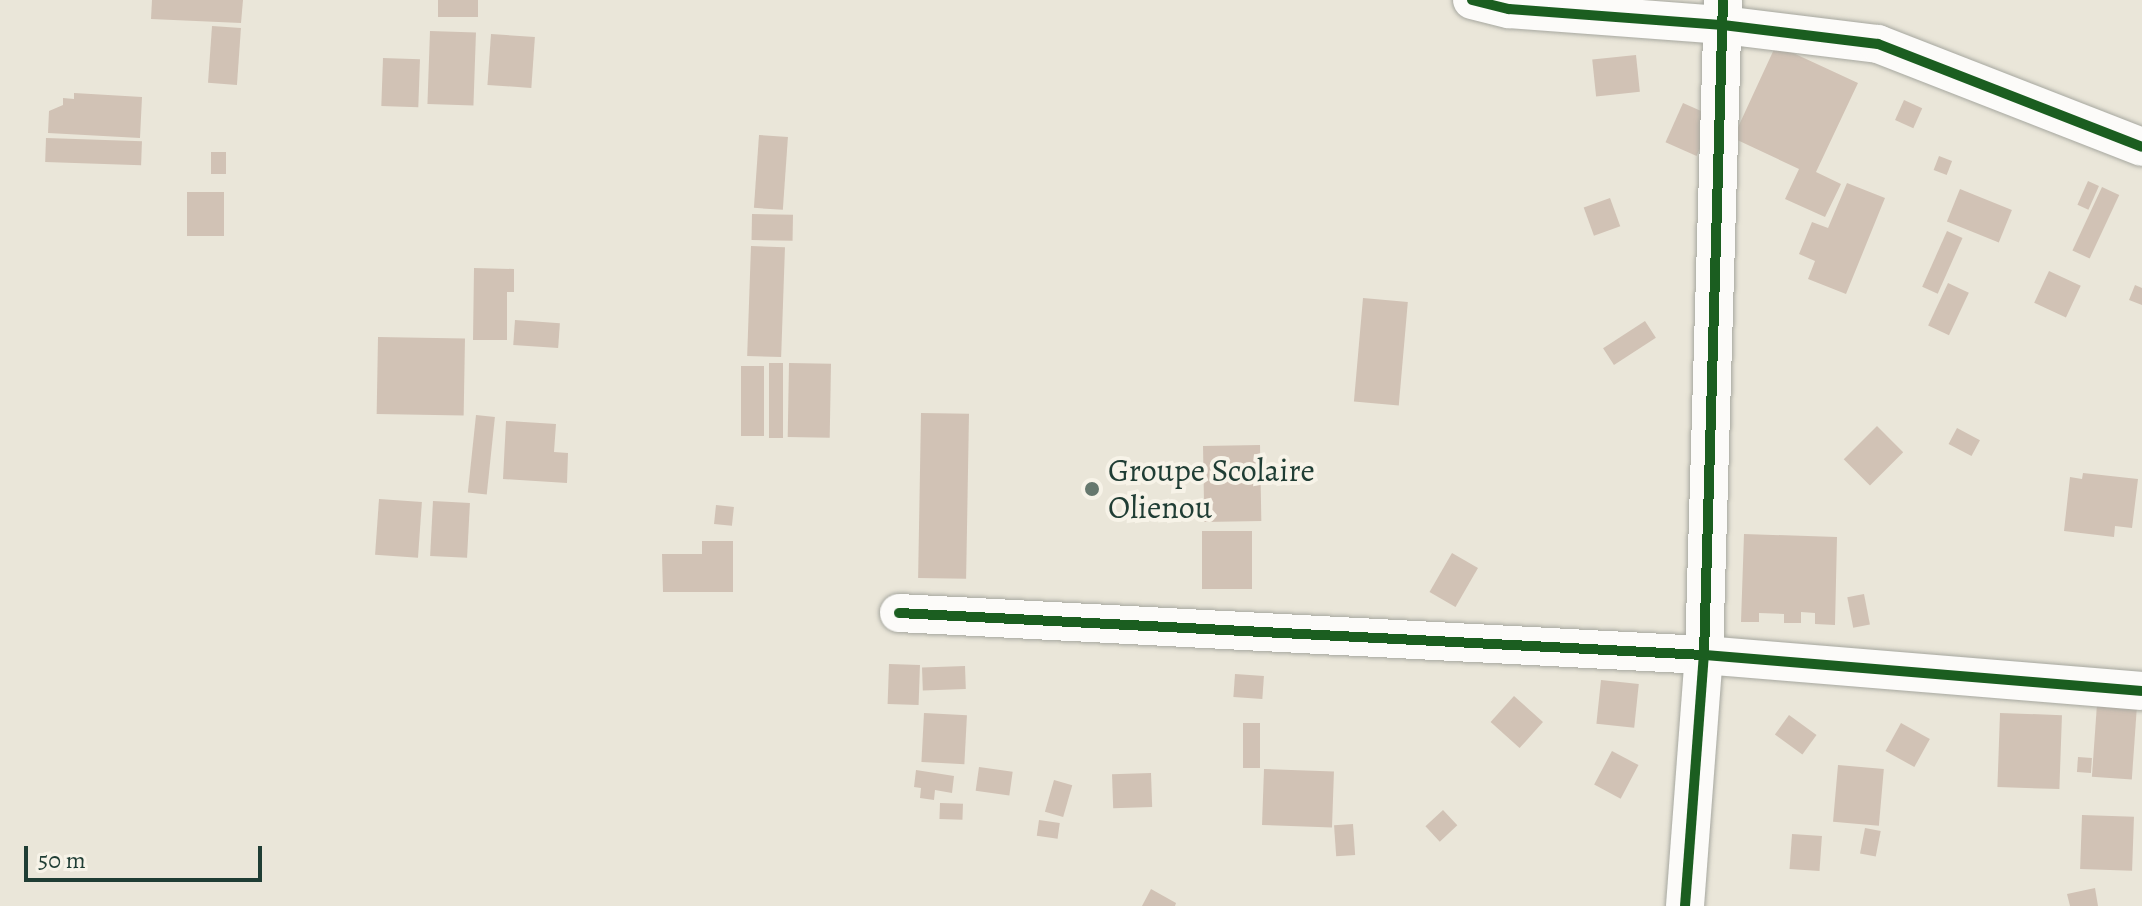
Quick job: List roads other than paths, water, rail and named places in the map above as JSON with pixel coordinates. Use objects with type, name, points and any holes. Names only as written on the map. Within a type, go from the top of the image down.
[{"type":"street","points":[[1472,0],[1617,20],[1723,12],[1878,44],[2142,147]]},
{"type":"street","points":[[1685,906],[1704,655],[1723,12]]},
{"type":"street","points":[[899,613],[1704,655],[2142,691]]},
{"type":"place","name":"Groupe Scolaire Olienou","points":[[1092,489]]}]
